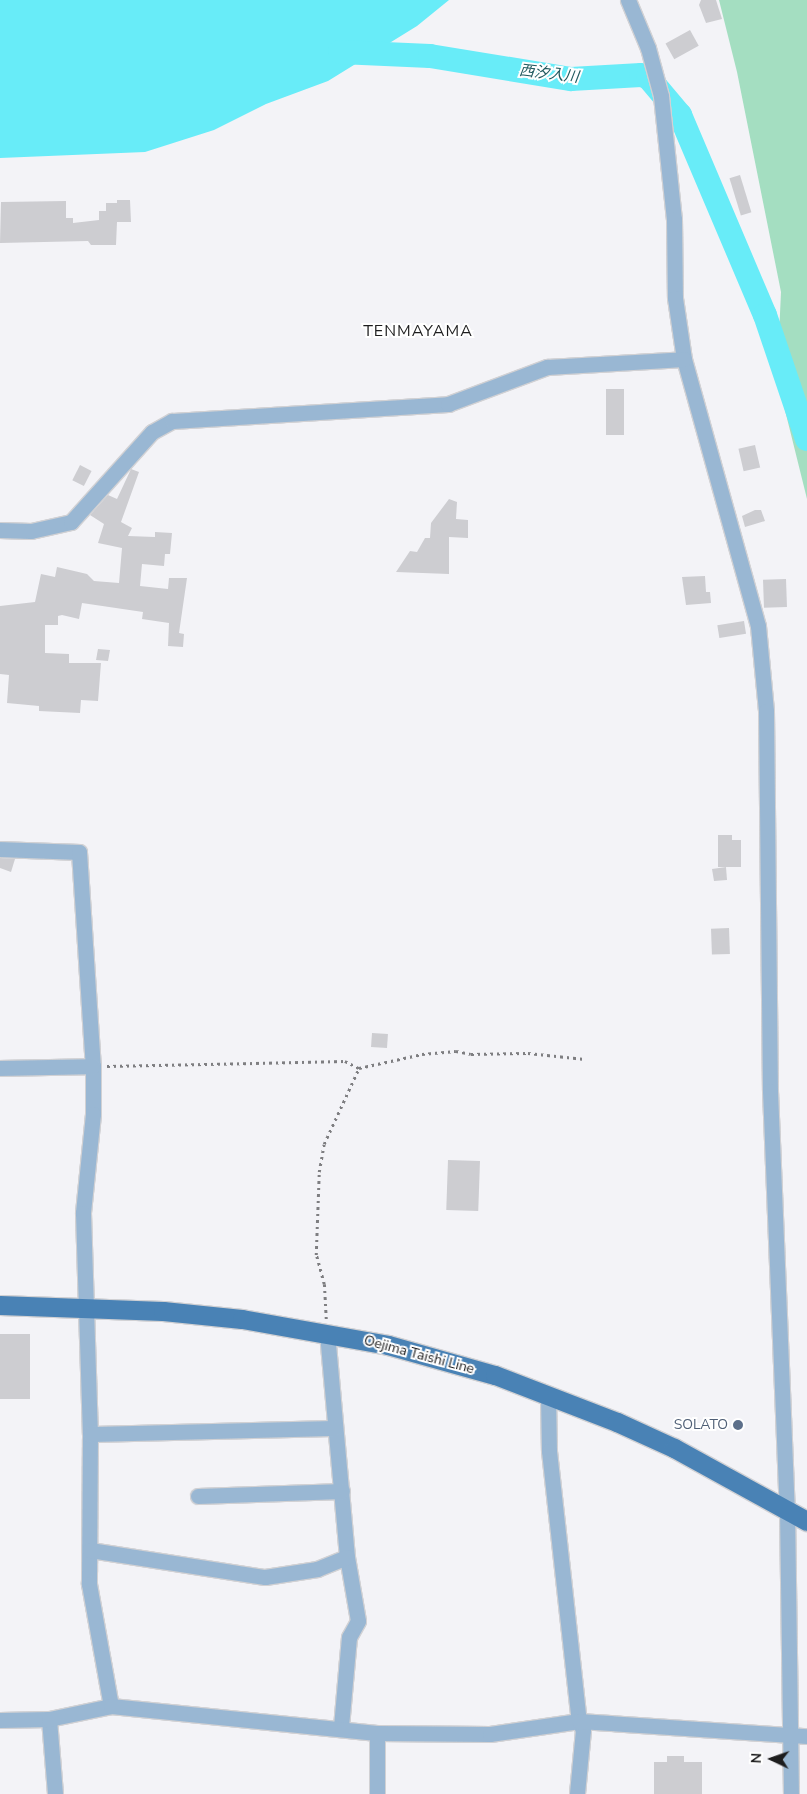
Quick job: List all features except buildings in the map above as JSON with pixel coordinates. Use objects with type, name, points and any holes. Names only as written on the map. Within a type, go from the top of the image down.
[{"type":"main road","name":"Oejima Taishi Line","points":[[0,1305],[84,1307],[242,1319],[327,1332],[388,1345],[486,1372],[548,1395],[674,1448],[807,1521]]},
{"type":"street","points":[[628,0],[648,48],[661,96],[674,219],[675,298],[684,360],[758,626],[766,711],[770,1101],[786,1509],[800,1735],[791,1794]]},
{"type":"street","points":[[0,530],[31,531],[70,522],[152,432],[172,421],[448,404],[547,367],[684,360]]},
{"type":"street","points":[[0,849],[79,852],[93,1066],[93,1114],[83,1214],[84,1307],[90,1434],[89,1584],[111,1706]]},
{"type":"street","points":[[0,1068],[93,1066]]},
{"type":"street","points":[[327,1332],[347,1557],[358,1621],[349,1636],[341,1727]]},
{"type":"street","points":[[548,1395],[549,1451],[578,1721],[584,1730],[577,1794]]},
{"type":"street","points":[[90,1434],[335,1428]]},
{"type":"street","points":[[198,1496],[342,1491]]},
{"type":"street","points":[[90,1550],[265,1577],[317,1569],[347,1557]]},
{"type":"street","points":[[0,1720],[49,1719],[111,1706],[341,1727],[377,1733],[490,1734],[578,1721],[800,1735]]},
{"type":"street","points":[[49,1719],[55,1794]]},
{"type":"street","points":[[377,1733],[377,1794]]},
{"type":"path","points":[[93,1066],[345,1061],[359,1068],[422,1054],[456,1051],[471,1054],[528,1053],[585,1059]]},
{"type":"path","points":[[327,1332],[324,1284],[316,1255],[319,1172],[324,1144],[359,1068]]},
{"type":"green space","points":[[719,0],[807,0],[807,499],[777,378],[781,292],[737,72]]},
{"type":"water","points":[[0,0],[449,0],[417,26],[328,81],[266,104],[214,130],[145,152],[0,158]]},
{"type":"waterway","name":"西汐入川","points":[[340,52],[430,56],[571,79],[641,75],[648,77],[680,115],[765,315],[807,439]]},
{"type":"place","name":"SOLATO","points":[[738,1425]]},
{"type":"district","name":"TENMAYAMA","points":[[418,331]]}]
